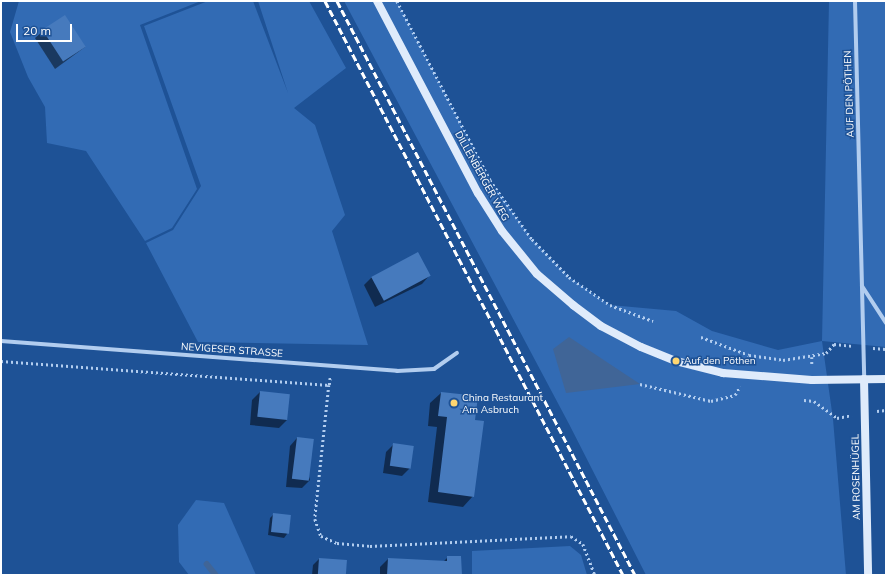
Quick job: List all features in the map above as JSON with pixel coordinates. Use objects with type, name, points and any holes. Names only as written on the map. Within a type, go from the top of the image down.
[{"type":"main road","name":"DILLENBERGER WEG","points":[[377,1],[478,193],[502,231],[537,274],[596,322],[641,347],[676,361],[723,373],[812,380],[886,379]]},
{"type":"main road","name":"AM ROSENHÜGEL","points":[[864,379],[868,575]]},
{"type":"street","name":"AUF DEN PÖTHEN","points":[[855,1],[864,379]]},
{"type":"street","points":[[862,286],[886,323]]},
{"type":"street","name":"NEVIGESER STRASSE","points":[[1,341],[397,371],[434,369],[457,353]]},
{"type":"path","points":[[397,1],[490,180],[532,239],[569,277],[610,305],[654,320]]},
{"type":"path","points":[[701,337],[749,355],[783,360],[826,353],[834,344],[886,349]]},
{"type":"path","points":[[1,361],[330,385]]},
{"type":"path","points":[[332,365],[315,519],[321,536],[337,543],[370,546],[571,536],[583,544],[595,575]]},
{"type":"path","points":[[640,384],[711,401],[735,395],[746,376]]},
{"type":"path","points":[[804,400],[814,401],[837,418],[865,412]]},
{"type":"shaded area","points":[[19,1],[201,1],[140,25],[197,189],[172,228],[145,241],[86,151],[47,143],[45,107],[28,77],[10,32]]},
{"type":"shaded area","points":[[208,1],[253,1],[288,93],[258,1],[309,1],[346,68],[294,108],[315,125],[345,215],[332,231],[368,345],[198,342],[146,243],[173,230],[201,186],[144,26]]},
{"type":"shaded area","points":[[344,1],[397,1],[490,180],[532,239],[569,277],[610,305],[676,311],[712,331],[778,350],[822,341],[833,419],[846,575],[646,575],[569,424]]},
{"type":"shaded area","points":[[829,1],[886,1],[886,347],[822,341]]},
{"type":"shaded area","points":[[569,337],[640,384],[566,393],[553,349]]},
{"type":"shaded area","points":[[196,500],[224,503],[256,575],[189,575],[179,562],[178,525]]},
{"type":"shaded area","points":[[570,546],[581,555],[587,575],[472,575],[472,551]]},
{"type":"building","points":[[65,15],[86,47],[63,62],[42,30]]},
{"type":"building","points":[[418,252],[431,276],[384,301],[371,277]]},
{"type":"building","points":[[260,391],[290,394],[287,420],[257,417]]},
{"type":"building","points":[[441,392],[478,396],[475,420],[484,421],[474,497],[438,492],[447,417],[438,416]]},
{"type":"building","points":[[297,437],[314,439],[309,481],[292,479]]},
{"type":"building","points":[[393,443],[414,446],[411,469],[390,466]]},
{"type":"building","points":[[273,513],[291,515],[289,534],[271,532]]},
{"type":"building","points":[[447,556],[461,556],[462,575],[387,575],[388,558],[447,561]]},
{"type":"building","points":[[319,558],[347,560],[346,575],[318,575]]},
{"type":"waterway","points":[[207,564],[216,575]]},
{"type":"railway","points":[[325,1],[623,575]]},
{"type":"railway","points":[[337,1],[635,575]]},
{"type":"place","name":"Auf den Pöthen","points":[[676,361]]},
{"type":"place","name":"China Restaurant Am Asbruch","points":[[454,403]]}]
